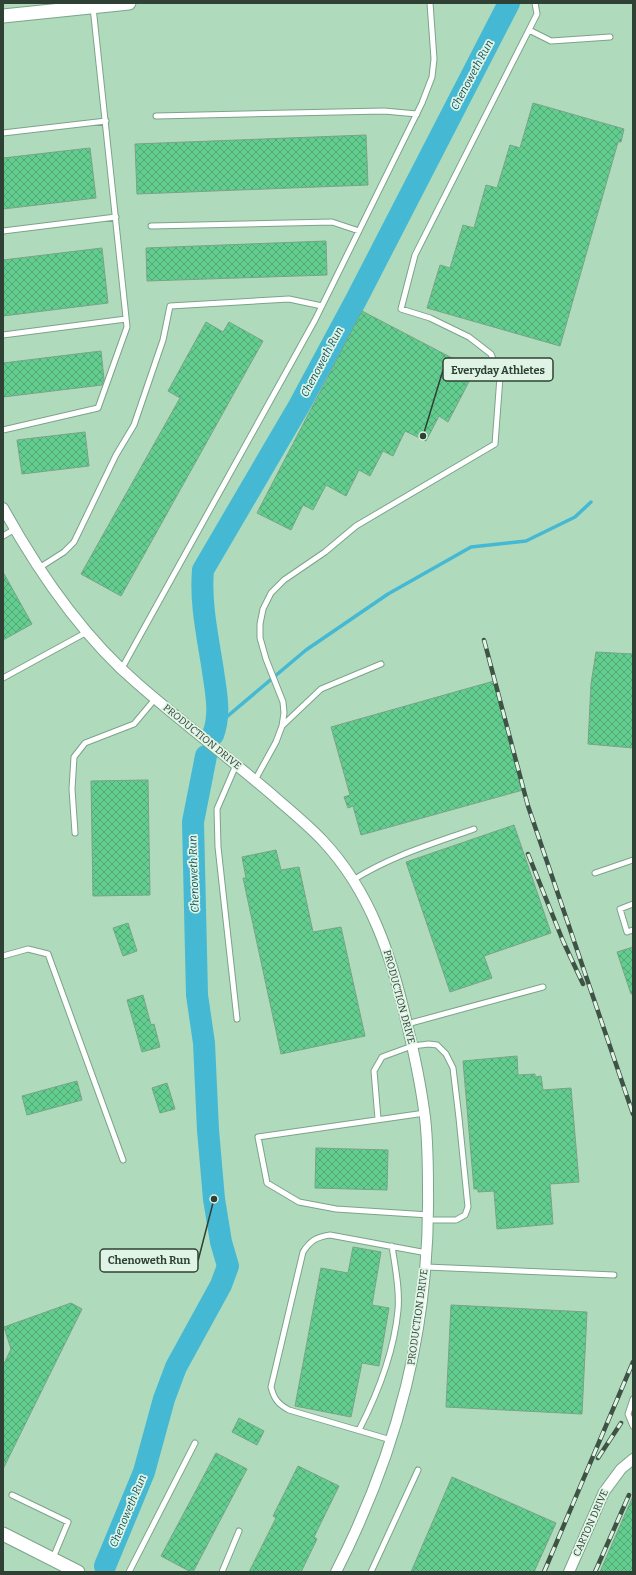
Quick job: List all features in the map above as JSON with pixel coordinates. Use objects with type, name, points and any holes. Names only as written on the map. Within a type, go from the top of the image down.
[{"type":"street","points":[[3,16],[129,3]]},
{"type":"street","name":"PRODUCTION DRIVE","points":[[3,508],[39,568],[87,632],[122,668],[156,698],[255,780],[321,838],[335,854],[353,880],[370,909],[386,945],[399,988],[425,1112],[429,1218],[426,1267],[410,1371],[392,1440],[369,1503],[336,1572]]},
{"type":"street","name":"CARTON DRIVE","points":[[569,1572],[604,1492],[621,1469],[633,1459]]},
{"type":"street","points":[[3,1534],[76,1572]]},
{"type":"lane","points":[[122,668],[322,306],[417,114],[432,78],[434,59],[430,3]]},
{"type":"lane","points":[[255,780],[276,742],[282,726],[283,702],[260,638],[260,624],[263,609],[276,588],[284,580],[325,552],[356,526],[495,444],[500,377],[491,354],[469,337],[430,318],[401,309],[415,255],[537,14],[535,3]]},
{"type":"lane","points":[[3,430],[98,408],[127,327],[93,6]]},
{"type":"lane","points":[[529,30],[551,41],[610,37]]},
{"type":"lane","points":[[156,116],[384,110],[417,114]]},
{"type":"lane","points":[[3,133],[106,121]]},
{"type":"lane","points":[[3,230],[116,217]]},
{"type":"lane","points":[[151,226],[332,222],[359,231]]},
{"type":"lane","points":[[39,568],[64,552],[74,542],[116,455],[134,425],[163,340],[170,306],[289,299],[322,306]]},
{"type":"lane","points":[[3,335],[126,319]]},
{"type":"lane","points":[[3,536],[15,529]]},
{"type":"lane","points":[[3,678],[87,632]]},
{"type":"lane","points":[[282,726],[321,689],[381,664]]},
{"type":"lane","points":[[75,833],[72,789],[74,758],[85,743],[134,724],[156,698]]},
{"type":"lane","points":[[236,765],[217,809],[218,847],[237,1019]]},
{"type":"lane","points":[[353,880],[374,867],[407,852],[474,830]]},
{"type":"lane","points":[[595,873],[633,860]]},
{"type":"lane","points":[[633,904],[620,909],[627,932],[633,930]]},
{"type":"lane","points":[[3,956],[28,949],[48,954],[123,1160]]},
{"type":"lane","points":[[407,1024],[543,987]]},
{"type":"lane","points":[[378,1119],[374,1072],[382,1057],[412,1046],[429,1044],[437,1045],[446,1054],[453,1068],[468,1207],[465,1216],[456,1220],[336,1209],[299,1202],[267,1182],[258,1137],[425,1112]]},
{"type":"lane","points":[[392,1440],[289,1410],[280,1406],[274,1397],[271,1387],[303,1252],[309,1243],[318,1237],[330,1236],[427,1253]]},
{"type":"lane","points":[[359,1430],[374,1401],[384,1374],[398,1310],[398,1290],[392,1246]]},
{"type":"lane","points":[[426,1267],[614,1275]]},
{"type":"lane","points":[[633,1399],[628,1414],[633,1426]]},
{"type":"lane","points":[[129,1572],[195,1443]]},
{"type":"lane","points":[[371,1572],[418,1470]]},
{"type":"lane","points":[[12,1495],[68,1522],[52,1559]]},
{"type":"lane","points":[[222,1572],[239,1531]]},
{"type":"building","points":[[533,103],[624,129],[621,142],[618,142],[560,346],[427,308],[440,265],[450,268],[463,225],[474,228],[486,185],[497,188],[510,145],[520,148]]},
{"type":"building","points":[[366,135],[368,185],[137,194],[135,144]]},
{"type":"building","points":[[90,148],[96,198],[3,209],[3,158]]},
{"type":"building","points":[[326,241],[327,275],[147,281],[146,248]]},
{"type":"building","points":[[102,248],[108,303],[3,316],[3,260]]},
{"type":"building","points":[[362,311],[475,370],[448,422],[439,416],[426,441],[405,431],[393,456],[383,451],[370,476],[359,470],[346,496],[326,485],[313,510],[303,505],[291,530],[257,513]]},
{"type":"building","points":[[206,322],[223,332],[229,322],[263,341],[121,596],[81,574],[180,398],[168,391]]},
{"type":"building","points":[[101,351],[104,379],[102,385],[3,397],[3,363]]},
{"type":"building","points":[[85,432],[89,466],[22,474],[17,440]]},
{"type":"building","points":[[3,572],[32,624],[3,640]]},
{"type":"building","points":[[596,652],[633,654],[633,748],[588,744],[591,684]]},
{"type":"building","points":[[494,681],[523,790],[361,835],[353,806],[348,808],[344,797],[350,795],[331,727]]},
{"type":"building","points":[[148,780],[150,895],[93,896],[91,781]]},
{"type":"building","points":[[514,825],[551,933],[484,956],[492,978],[450,992],[406,862]]},
{"type":"building","points":[[276,850],[281,870],[299,867],[313,932],[341,927],[365,1036],[281,1054],[243,878],[246,878],[242,857]]},
{"type":"building","points":[[128,923],[137,951],[123,956],[113,928]]},
{"type":"building","points":[[633,947],[633,994],[631,994],[617,952]]},
{"type":"building","points":[[143,995],[151,1025],[154,1024],[160,1047],[142,1052],[127,1000]]},
{"type":"building","points":[[517,1056],[518,1075],[535,1074],[535,1077],[541,1076],[543,1090],[571,1088],[579,1182],[550,1184],[553,1224],[497,1229],[494,1191],[478,1192],[478,1189],[474,1189],[463,1061]]},
{"type":"building","points":[[77,1081],[82,1100],[27,1115],[22,1096]]},
{"type":"building","points":[[167,1083],[175,1109],[160,1113],[152,1088]]},
{"type":"building","points":[[316,1148],[388,1150],[387,1190],[315,1188]]},
{"type":"building","points":[[353,1247],[381,1252],[372,1305],[389,1308],[379,1366],[362,1363],[351,1417],[295,1406],[321,1268],[348,1273]]},
{"type":"building","points":[[71,1303],[82,1309],[3,1469],[3,1366],[11,1349],[4,1327]]},
{"type":"building","points":[[451,1305],[587,1312],[582,1414],[446,1407]]},
{"type":"building","points":[[239,1418],[264,1431],[257,1445],[232,1432]]},
{"type":"building","points":[[216,1453],[247,1469],[193,1572],[191,1572],[161,1556]]},
{"type":"building","points":[[298,1466],[339,1486],[314,1537],[317,1539],[301,1572],[249,1572],[276,1518],[273,1516]]},
{"type":"building","points":[[452,1477],[556,1523],[534,1572],[411,1572]]},
{"type":"building","points":[[633,1496],[633,1572],[600,1572]]},
{"type":"waterway","name":"Chenoweth Run","points":[[213,735],[217,719],[217,703],[204,608],[202,582],[203,570],[299,406],[356,300],[509,3]]},
{"type":"waterway","points":[[217,725],[306,650],[388,594],[471,547],[526,541],[575,517],[591,502]]},
{"type":"waterway","name":"Chenoweth Run","points":[[105,1566],[144,1472],[164,1399],[176,1367],[221,1285],[228,1266],[221,1242],[214,1199],[208,1130],[204,1043],[197,995],[193,822],[206,756]]},
{"type":"railway","points":[[484,640],[528,806],[633,1114]]},
{"type":"railway","points":[[528,854],[563,941],[583,984]]},
{"type":"railway","points":[[544,1572],[633,1362]]},
{"type":"railway","points":[[598,1458],[621,1423]]},
{"type":"railway","points":[[595,1572],[629,1495]]},
{"type":"place","name":"Everyday Athletes","points":[[423,436]]},
{"type":"place","name":"Chenoweth Run","points":[[214,1199]]}]
